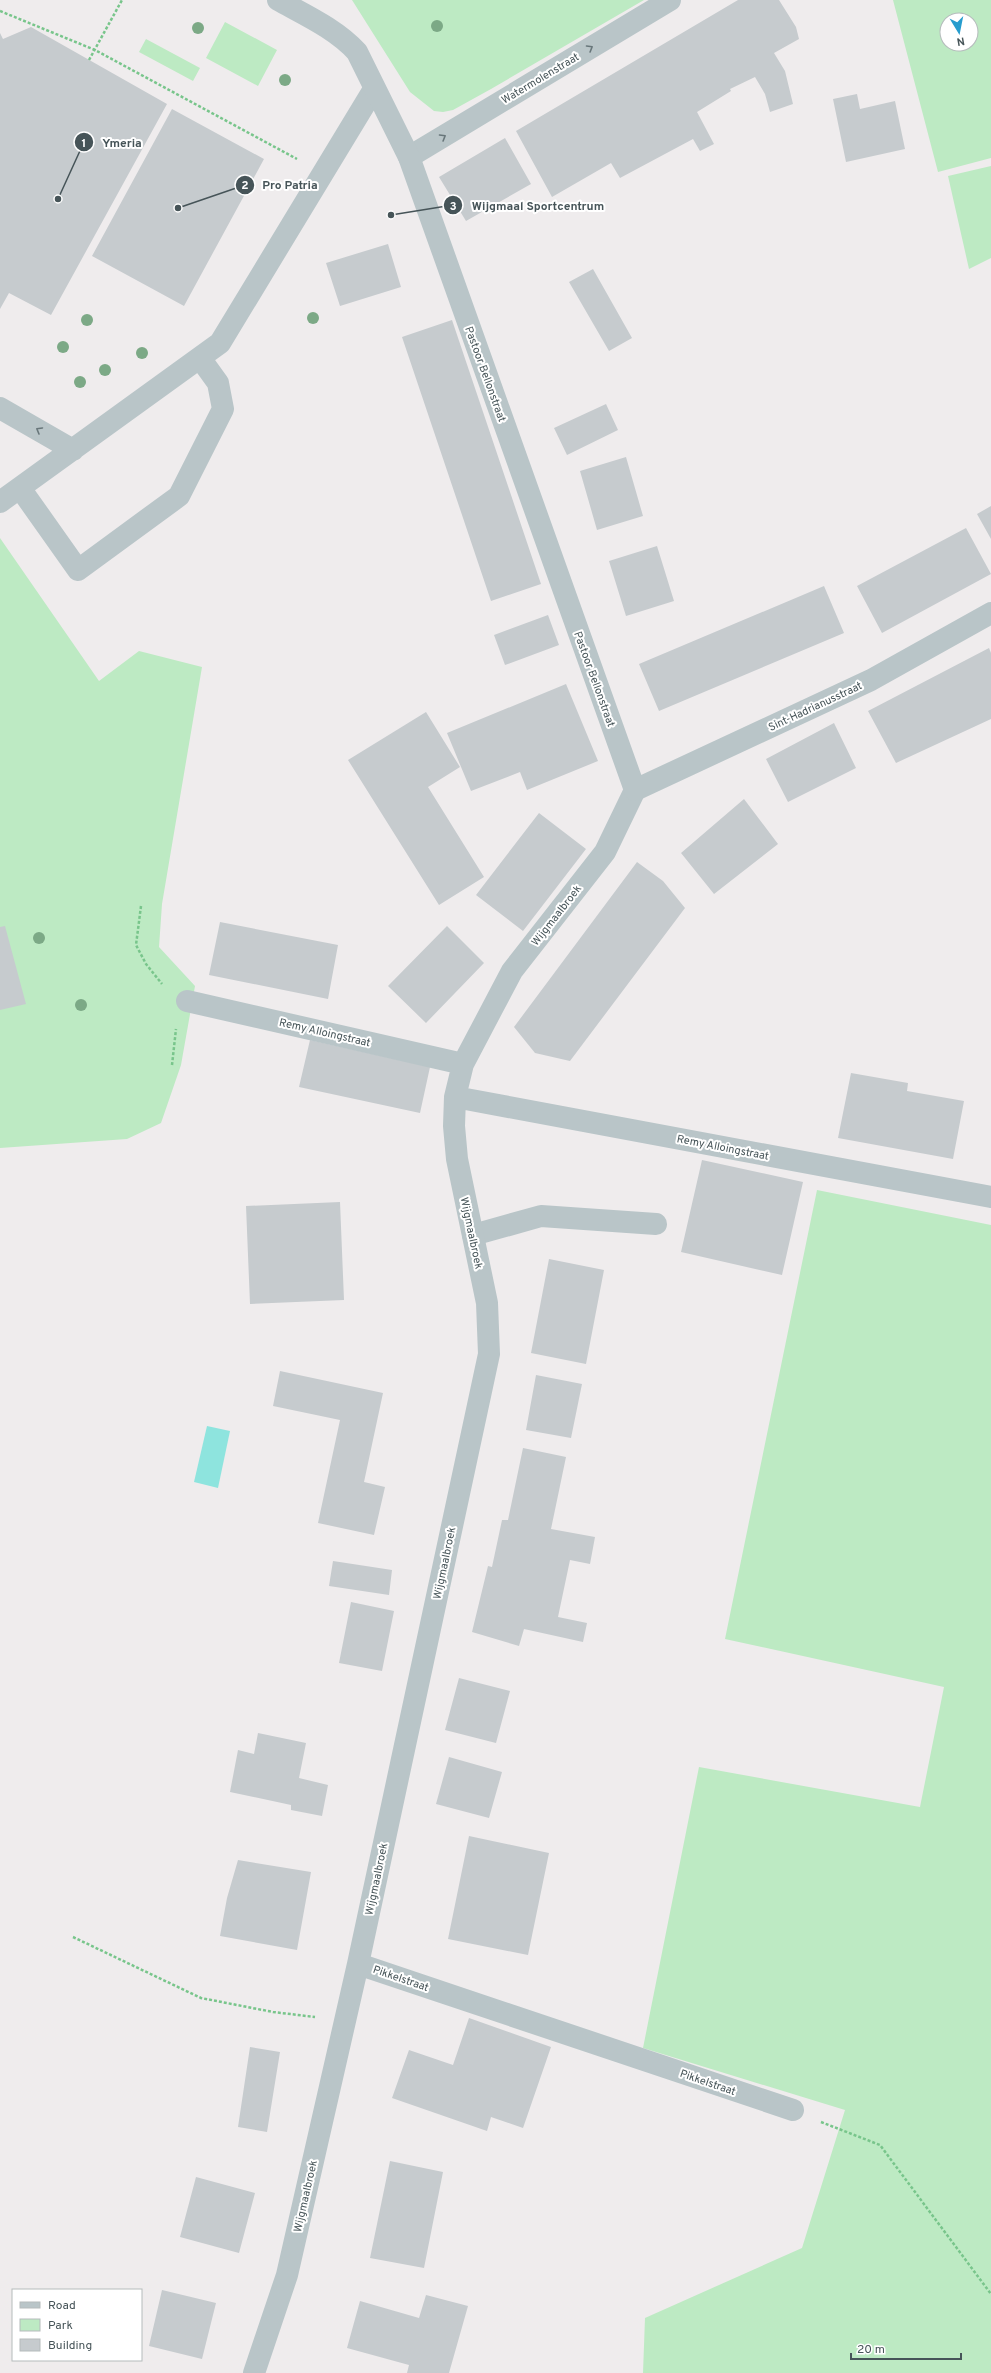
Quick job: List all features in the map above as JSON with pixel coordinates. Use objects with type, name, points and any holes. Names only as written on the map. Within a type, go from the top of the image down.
[{"type":"street","name":"Pastoor Bellonstraat","points":[[278,0],[347,42],[357,52],[409,157],[635,790]]},
{"type":"street","name":"Watermolenstraat","points":[[409,157],[670,0]]},
{"type":"street","points":[[0,502],[220,344],[374,89]]},
{"type":"street","points":[[20,488],[78,570],[179,496],[223,409],[218,383],[200,358]]},
{"type":"street","points":[[0,408],[73,450]]},
{"type":"street","name":"Sint-Hadrianusstraat","points":[[635,790],[871,680],[991,613]]},
{"type":"street","name":"Wijgmaalbroek","points":[[254,2373],[287,2275],[358,1964],[489,1354],[487,1302],[457,1159],[454,1126],[455,1097],[463,1064],[512,972],[605,852],[635,790]]},
{"type":"street","name":"Remy Alloingstraat","points":[[187,1001],[463,1064]]},
{"type":"street","name":"Remy Alloingstraat","points":[[455,1097],[991,1197]]},
{"type":"street","points":[[473,1235],[541,1216],[656,1224]]},
{"type":"street","name":"Pikkelstraat","points":[[358,1964],[793,2110]]},
{"type":"path","points":[[89,60],[122,0]]},
{"type":"path","points":[[0,11],[95,50],[324,173]]},
{"type":"path","points":[[141,906],[136,945],[159,982],[187,1001]]},
{"type":"path","points":[[73,1938],[201,1998],[273,2012],[345,2021]]},
{"type":"path","points":[[793,2110],[880,2145],[991,2294]]},
{"type":"green space","points":[[352,0],[644,0],[491,89],[453,110],[443,112],[434,111],[410,92]]},
{"type":"green space","points":[[893,0],[991,0],[991,158],[938,172]]},
{"type":"green space","points":[[225,22],[277,50],[258,86],[206,58]]},
{"type":"green space","points":[[146,39],[200,68],[193,81],[139,52]]},
{"type":"green space","points":[[991,166],[991,258],[969,269],[948,176]]},
{"type":"green space","points":[[0,538],[99,681],[139,651],[202,667],[162,904],[159,947],[195,986],[181,1065],[161,1123],[127,1139],[0,1148]]},
{"type":"green space","points":[[817,1190],[991,1225],[991,2373],[643,2373],[645,2318],[802,2248],[845,2110],[643,2048],[699,1767],[920,1807],[944,1687],[725,1639]]},
{"type":"water","points":[[207,1426],[230,1431],[218,1488],[194,1482]]},
{"type":"building","points":[[738,0],[779,0],[796,27],[799,39],[774,53],[785,71],[793,104],[770,112],[765,94],[755,77],[730,89],[731,91],[697,112],[714,144],[700,151],[693,139],[620,178],[611,163],[552,197],[516,131]]},
{"type":"building","points":[[31,27],[167,104],[51,315],[9,293],[0,309],[0,33],[3,39]]},
{"type":"building","points":[[857,94],[860,109],[895,101],[905,149],[846,162],[833,99]]},
{"type":"building","points":[[172,109],[264,159],[184,306],[92,256]]},
{"type":"building","points":[[505,138],[531,184],[466,221],[439,177]]},
{"type":"building","points":[[388,244],[401,287],[340,306],[326,263]]},
{"type":"building","points":[[593,269],[632,338],[609,351],[569,282]]},
{"type":"building","points":[[452,320],[541,584],[491,601],[402,337]]},
{"type":"building","points":[[606,404],[618,430],[567,455],[554,428]]},
{"type":"building","points":[[626,457],[643,516],[597,530],[580,471]]},
{"type":"building","points":[[991,506],[991,539],[977,514]]},
{"type":"building","points":[[966,528],[991,574],[882,633],[857,586]]},
{"type":"building","points":[[657,546],[674,601],[626,616],[609,561]]},
{"type":"building","points":[[824,586],[844,633],[659,711],[639,664]]},
{"type":"building","points":[[548,615],[559,645],[505,665],[494,635]]},
{"type":"building","points":[[989,648],[991,653],[991,719],[896,763],[868,711]]},
{"type":"building","points":[[566,684],[598,761],[527,790],[520,772],[471,791],[447,733]]},
{"type":"building","points":[[426,712],[460,767],[428,787],[484,877],[439,905],[348,760]]},
{"type":"building","points":[[834,723],[856,768],[788,802],[766,759]]},
{"type":"building","points":[[744,799],[778,844],[714,894],[681,853]]},
{"type":"building","points":[[539,813],[586,849],[523,931],[476,895]]},
{"type":"building","points":[[637,862],[663,881],[685,908],[570,1061],[535,1053],[514,1027]]},
{"type":"building","points":[[220,922],[338,945],[328,999],[209,975]]},
{"type":"building","points":[[5,926],[26,1004],[0,1010],[0,927]]},
{"type":"building","points":[[447,926],[484,963],[426,1023],[388,986]]},
{"type":"building","points":[[310,1040],[430,1067],[420,1113],[299,1087]]},
{"type":"building","points":[[851,1073],[908,1083],[907,1091],[964,1101],[953,1159],[838,1138]]},
{"type":"building","points":[[702,1160],[803,1182],[782,1275],[681,1252]]},
{"type":"building","points":[[340,1202],[344,1300],[250,1304],[246,1206]]},
{"type":"building","points":[[549,1259],[604,1270],[586,1364],[531,1353]]},
{"type":"building","points":[[280,1371],[383,1393],[364,1482],[385,1487],[374,1535],[318,1523],[340,1420],[273,1406]]},
{"type":"building","points":[[536,1375],[582,1384],[571,1438],[526,1430]]},
{"type":"building","points":[[523,1448],[566,1457],[551,1529],[595,1537],[590,1564],[570,1560],[558,1617],[587,1623],[583,1642],[524,1629],[519,1646],[472,1632],[488,1566],[492,1567],[502,1520],[508,1520]]},
{"type":"building","points":[[333,1561],[392,1570],[389,1595],[329,1586]]},
{"type":"building","points":[[351,1602],[394,1611],[382,1671],[339,1663]]},
{"type":"building","points":[[459,1678],[510,1691],[496,1743],[445,1730]]},
{"type":"building","points":[[258,1733],[306,1743],[299,1778],[328,1785],[322,1816],[291,1810],[291,1805],[230,1792],[238,1750],[254,1754]]},
{"type":"building","points":[[449,1757],[502,1772],[489,1818],[436,1804]]},
{"type":"building","points":[[469,1836],[549,1853],[528,1955],[448,1939]]},
{"type":"building","points":[[238,1860],[311,1872],[297,1950],[220,1936],[227,1898]]},
{"type":"building","points":[[469,2018],[551,2047],[523,2128],[491,2117],[487,2131],[392,2098],[409,2050],[453,2065]]},
{"type":"building","points":[[250,2047],[280,2052],[267,2132],[238,2127]]},
{"type":"building","points":[[390,2161],[443,2172],[424,2268],[370,2258]]},
{"type":"building","points":[[196,2177],[255,2193],[239,2253],[180,2237]]},
{"type":"building","points":[[162,2290],[216,2303],[202,2359],[149,2346]]},
{"type":"building","points":[[426,2295],[468,2306],[449,2373],[407,2373],[409,2365],[347,2348],[360,2301],[419,2318]]},
{"type":"place","name":"Ymeria","points":[[58,199]]},
{"type":"place","name":"Pro Patria","points":[[178,208]]},
{"type":"place","name":"Wijgmaal Sportcentrum","points":[[391,215]]}]
